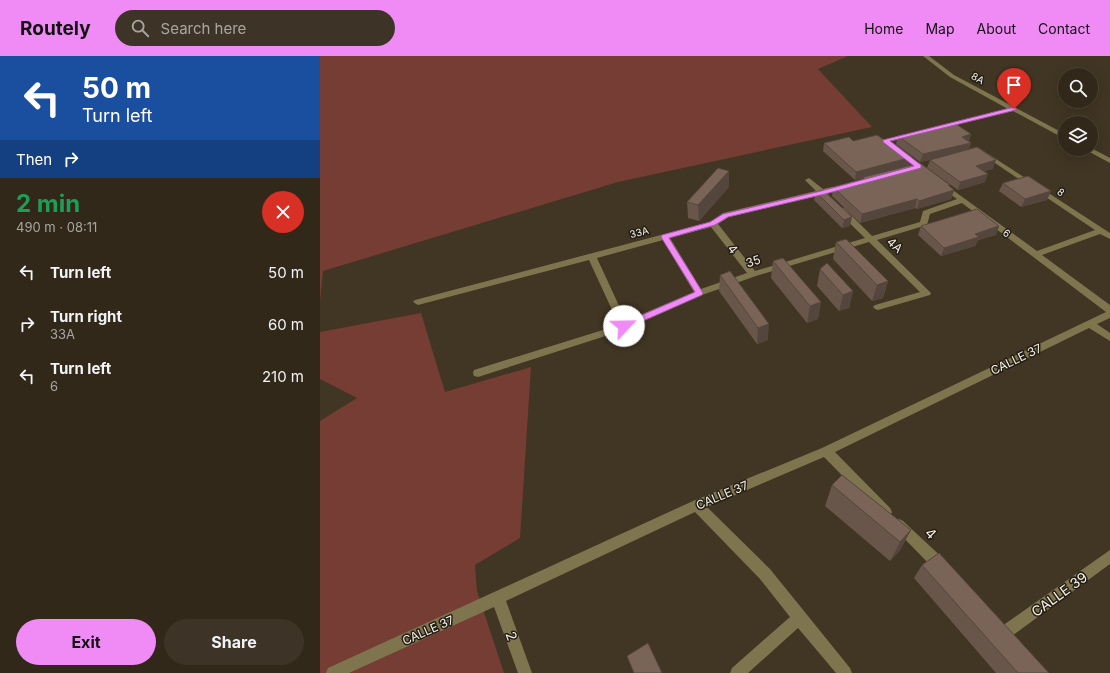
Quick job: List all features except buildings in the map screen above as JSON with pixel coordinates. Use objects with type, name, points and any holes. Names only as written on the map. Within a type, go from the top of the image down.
[{"type":"street","name":"8A","points":[[926,56],[952,76],[1058,133]]},
{"type":"street","points":[[931,130],[1014,109]]},
{"type":"street","points":[[897,150],[886,141],[916,133]]},
{"type":"street","name":"8","points":[[976,151],[1110,237]]},
{"type":"street","points":[[1098,155],[1110,161]]},
{"type":"street","name":"4A","points":[[809,180],[927,293],[878,307]]},
{"type":"street","name":"6","points":[[938,181],[1110,310]]},
{"type":"street","name":"33A","points":[[418,302],[712,224],[726,215],[852,184]]},
{"type":"street","name":"35","points":[[478,373],[624,326],[699,293],[753,274],[924,223],[926,213],[962,200]]},
{"type":"street","name":"4","points":[[712,224],[753,274]]},
{"type":"street","points":[[1036,254],[1101,231]]},
{"type":"street","points":[[665,237],[699,293]]},
{"type":"street","points":[[592,256],[624,326]]},
{"type":"street","name":"CALLE 37","points":[[333,673],[697,505],[826,451],[1110,314]]},
{"type":"street","points":[[1090,324],[1110,338]]},
{"type":"street","name":"4","points":[[826,451],[951,576]]},
{"type":"street","points":[[697,505],[764,574],[845,673]]},
{"type":"street","name":"CALLE 39","points":[[1007,631],[1110,556]]},
{"type":"street","name":"2","points":[[498,598],[525,673]]},
{"type":"street","points":[[737,673],[799,618]]},
{"type":"street","points":[[996,620],[1017,642]]},
{"type":"shaded area","points":[[320,56],[848,56],[818,69],[872,127],[618,182],[323,271],[320,302]]},
{"type":"shaded area","points":[[421,313],[445,392],[531,367],[520,538],[475,565],[477,591],[504,673],[320,673],[320,421],[357,398],[320,379],[320,332]]},
{"type":"route","points":[[624,326],[699,293],[665,237],[712,224],[726,215],[919,167],[886,141],[1014,109]]}]
